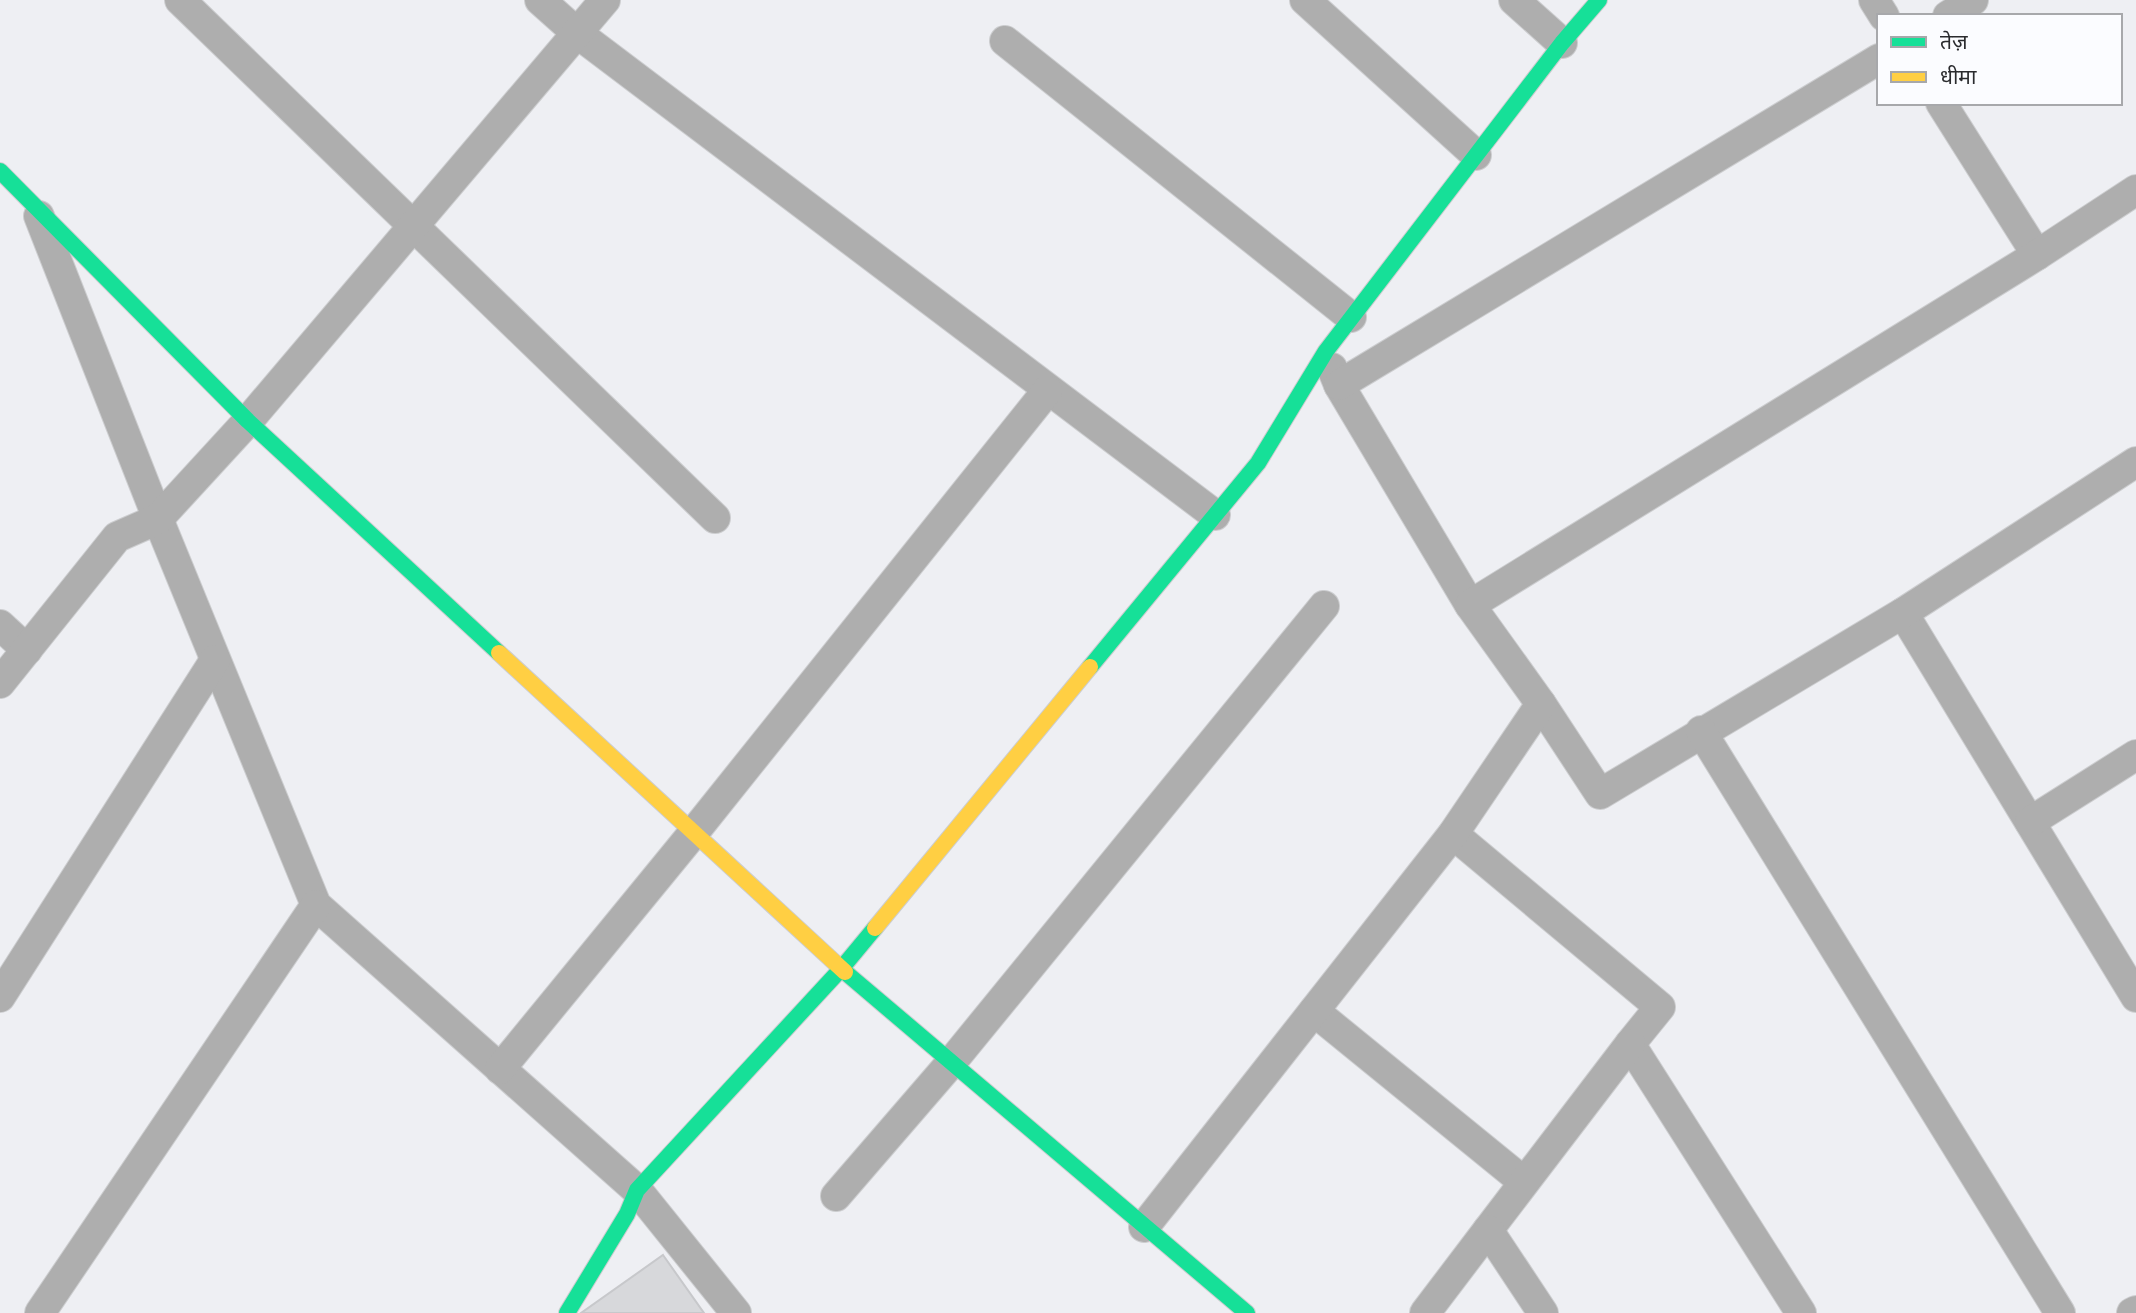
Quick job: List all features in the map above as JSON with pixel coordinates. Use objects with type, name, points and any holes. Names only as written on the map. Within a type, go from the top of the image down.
[{"type":"street","points":[[180,0],[715,519]]},
{"type":"street","points":[[540,0],[577,33],[1047,391],[1215,515]]},
{"type":"street","points":[[0,683],[117,537],[158,519],[248,421],[605,0]]},
{"type":"street","points":[[1305,0],[1476,155]]},
{"type":"street","points":[[1514,0],[1562,43]]},
{"type":"street","points":[[567,1313],[627,1214],[637,1190],[841,969],[1258,463],[1326,351],[1351,317],[1562,43],[1599,0]]},
{"type":"street","points":[[1951,14],[1973,0]]},
{"type":"street","points":[[1005,41],[1351,317]]},
{"type":"street","points":[[1339,385],[1877,60]]},
{"type":"street","points":[[1942,105],[2037,255]]},
{"type":"street","points":[[0,171],[248,421],[695,831],[841,969],[1247,1313]]},
{"type":"street","points":[[1470,605],[2037,255],[2136,190]]},
{"type":"street","points":[[36,208],[158,519],[316,905],[637,1190],[736,1313]]},
{"type":"street","points":[[1326,351],[1339,385],[1470,605],[1541,704],[1600,794],[1701,731],[1903,613],[2136,462]]},
{"type":"street","points":[[500,1069],[695,831],[1047,391]]},
{"type":"street","points":[[836,1196],[950,1064],[1324,606]]},
{"type":"street","points":[[1903,613],[2136,997]]},
{"type":"street","points":[[0,625],[27,650]]},
{"type":"street","points":[[0,997],[215,660]]},
{"type":"street","points":[[1144,1227],[1452,834],[1541,704]]},
{"type":"street","points":[[1701,731],[2060,1313]]},
{"type":"street","points":[[2029,822],[2136,755]]},
{"type":"street","points":[[1425,1313],[1660,1007],[1452,834]]},
{"type":"street","points":[[40,1313],[316,905]]},
{"type":"street","points":[[1314,1011],[1524,1182]]},
{"type":"street","points":[[1629,1044],[1801,1313]]},
{"type":"street","points":[[1488,1230],[1543,1313]]},
{"type":"building","points":[[663,1255],[704,1313],[581,1313]]},
{"type":"traffic: fast","points":[[1090,667],[1258,463],[1326,351],[1562,43],[1599,0]]},
{"type":"traffic: fast","points":[[0,171],[248,421],[499,653]]},
{"type":"traffic: fast","points":[[567,1313],[627,1214],[637,1190],[841,969],[875,928]]},
{"type":"traffic: fast","points":[[845,972],[1247,1313]]},
{"type":"traffic: slow","points":[[499,653],[845,972]]},
{"type":"traffic: slow","points":[[875,928],[1090,667]]}]
